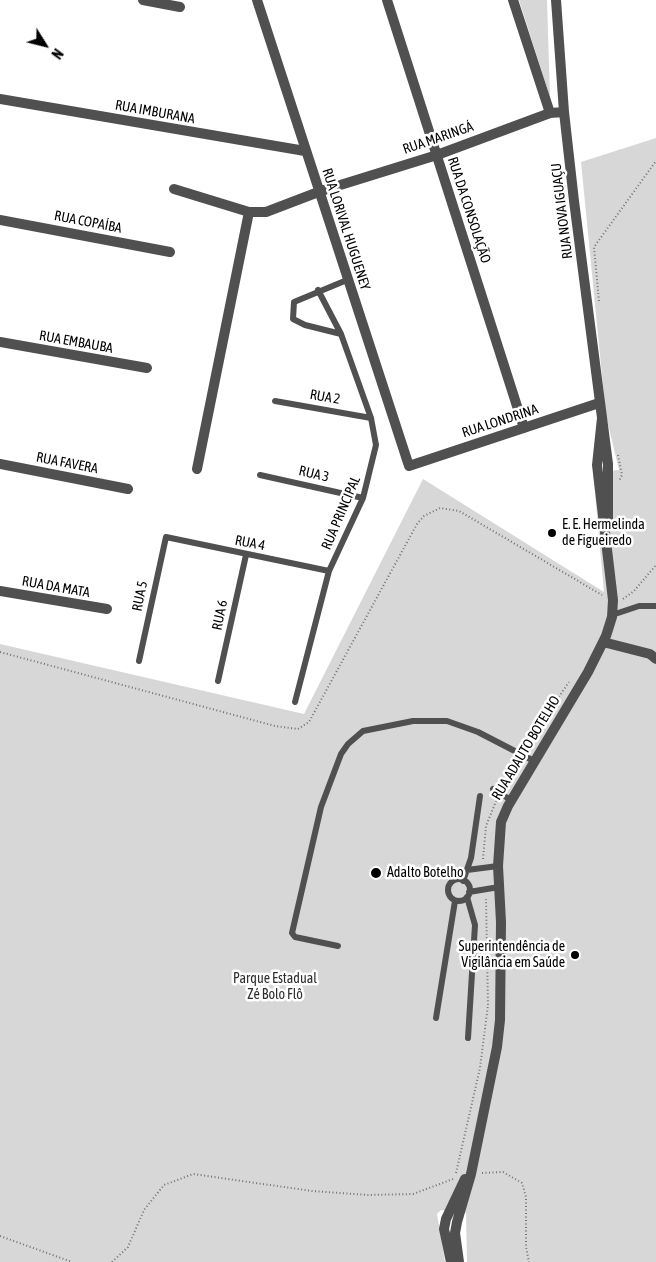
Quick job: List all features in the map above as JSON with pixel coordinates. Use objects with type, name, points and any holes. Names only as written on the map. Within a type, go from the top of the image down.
[{"type":"street","points":[[143,0],[180,7]]},
{"type":"street","name":"RUA LORIVAL HUGUENEY","points":[[257,0],[305,151],[321,191],[347,280],[409,466]]},
{"type":"street","name":"RUA DA CONSOLAÇÃO","points":[[387,0],[524,428]]},
{"type":"street","points":[[513,0],[550,113]]},
{"type":"street","name":"RUA NOVA IGUAÇU","points":[[556,0],[564,112],[602,418],[597,465],[613,600]]},
{"type":"street","name":"RUA IMBURANA","points":[[0,99],[305,151]]},
{"type":"street","name":"RUA MARINGÁ","points":[[249,212],[266,212],[321,191],[437,155],[550,113],[564,112]]},
{"type":"street","points":[[174,189],[249,212],[197,469]]},
{"type":"street","name":"RUA COPAÍBA","points":[[0,220],[170,252]]},
{"type":"street","name":"RUA EMBAUBA","points":[[0,342],[147,368]]},
{"type":"street","name":"RUA LONDRINA","points":[[409,466],[600,403]]},
{"type":"street","name":"RUA FAVERA","points":[[0,464],[128,489]]},
{"type":"street","name":"RUA DA MATA","points":[[0,591],[107,609]]},
{"type":"street","name":"RUA ADAUTO BOTELHO","points":[[459,1262],[457,1222],[497,1047],[500,1020],[500,887],[498,866],[501,822],[511,800],[536,762],[603,642],[612,615],[613,600]]},
{"type":"street","points":[[603,642],[650,654],[656,659]]},
{"type":"street","name":"RUA ADAUTO BOTELHO","points":[[451,1262],[444,1229],[446,1219],[469,1174]]},
{"type":"lane","points":[[341,334],[305,326],[293,319],[294,302],[318,290],[347,280]]},
{"type":"lane","name":"RUA PRINCIPAL","points":[[295,702],[329,570],[363,498],[376,445],[371,418],[341,334],[318,290]]},
{"type":"lane","name":"RUA 2","points":[[275,401],[371,418]]},
{"type":"lane","name":"RUA 3","points":[[260,475],[363,498]]},
{"type":"lane","name":"RUA 4","points":[[166,537],[246,555],[329,570]]},
{"type":"lane","name":"RUA 5","points":[[139,661],[166,537]]},
{"type":"lane","name":"RUA 6","points":[[218,681],[246,555]]},
{"type":"lane","points":[[612,615],[639,606],[656,606]]},
{"type":"lane","points":[[338,946],[296,937],[292,933],[321,806],[340,754],[348,744],[363,731],[413,721],[447,721],[478,732],[536,762]]},
{"type":"lane","points":[[493,789],[511,800]]},
{"type":"lane","points":[[463,881],[467,870],[480,796]]},
{"type":"lane","points":[[467,870],[498,866]]},
{"type":"lane","points":[[468,1038],[475,925],[468,894],[467,883],[456,880],[448,889],[451,898],[461,901],[468,894],[500,887]]},
{"type":"lane","points":[[436,1018],[456,901]]},
{"type":"path","points":[[599,305],[594,247],[656,161]]},
{"type":"path","points":[[617,447],[622,475],[619,482]]},
{"type":"path","points":[[613,600],[623,599],[634,591],[656,565]]},
{"type":"path","points":[[112,1262],[128,1247],[144,1210],[164,1185],[193,1174],[312,1191],[368,1195],[413,1194],[469,1174],[503,1172],[522,1183],[526,1197],[526,1248],[529,1262]]},
{"type":"path","points":[[0,1236],[72,1262]]},
{"type":"green space","points":[[519,0],[547,0],[550,97]]},
{"type":"green space","name":"Parque Estadual Zé Bolo Flô","points":[[656,138],[656,1262],[467,1262],[466,1213],[441,1210],[437,1214],[445,1262],[0,1262],[0,644],[304,714],[423,479],[604,592],[593,472],[619,470],[606,416],[581,162]]},
{"type":"place","name":"E. E. Hermelinda de Figueiredo","points":[[552,533]]},
{"type":"place","name":"Adalto Botelho","points":[[376,873]]},
{"type":"place","name":"Superintendência de Vigilância em Saúde","points":[[575,955]]}]
